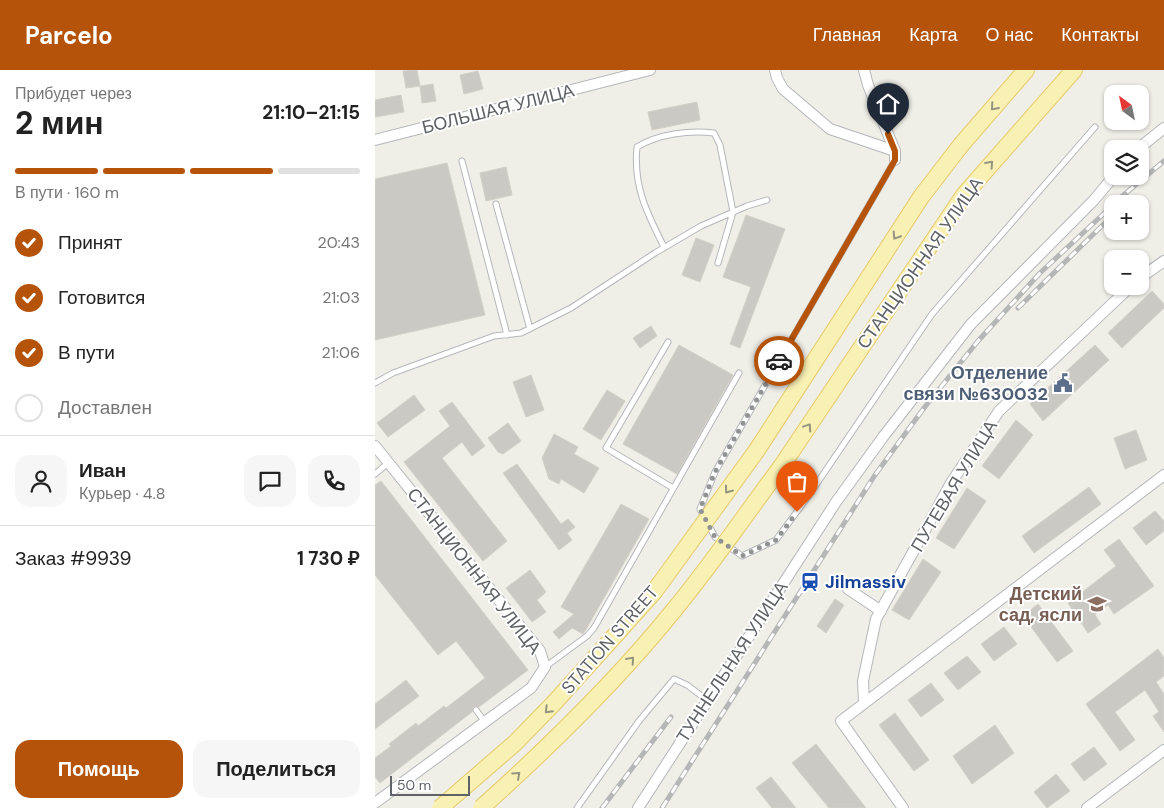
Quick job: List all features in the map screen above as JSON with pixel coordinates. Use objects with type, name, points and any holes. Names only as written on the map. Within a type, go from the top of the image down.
[{"type":"main road","name":"STATION STREET","points":[[440,808],[515,742],[554,703],[654,592],[757,450],[921,197],[961,145],[1026,70]]},
{"type":"main road","name":"STATION STREET","points":[[481,808],[534,760],[625,666],[675,610],[781,467],[964,195],[1074,70]]},
{"type":"street","name":"БОЛЬШАЯ УЛИЦА","points":[[375,140],[650,70]]},
{"type":"street","points":[[775,70],[783,88],[830,128],[895,155]]},
{"type":"street","points":[[863,70],[895,155]]},
{"type":"street","points":[[1149,140],[1164,128]]},
{"type":"street","name":"ТУННЕЛЬНАЯ УЛИЦА","points":[[638,808],[836,502],[883,437],[971,324],[1094,200],[1106,185]]},
{"type":"street","points":[[1149,272],[1164,262]]},
{"type":"street","name":"ПУТЕВАЯ УЛИЦА","points":[[864,703],[863,681],[876,619],[951,483],[999,411],[1121,295]]},
{"type":"street","name":"СТАНЦИОННАЯ УЛИЦА","points":[[375,446],[540,652],[545,667],[531,688],[375,803]]},
{"type":"street","points":[[903,808],[841,721],[1164,475]]},
{"type":"street","points":[[848,589],[881,610]]},
{"type":"street","points":[[1087,808],[1164,750]]},
{"type":"lane","points":[[895,155],[715,472],[700,509],[715,537],[742,556],[776,540],[807,498],[932,314],[1095,127]]},
{"type":"lane","points":[[664,248],[647,214],[638,189],[635,164],[637,148],[646,142],[664,136],[699,131],[714,133],[720,145],[733,212],[718,263]]},
{"type":"lane","points":[[462,160],[507,335]]},
{"type":"lane","points":[[376,381],[393,372],[494,336],[521,334],[571,308],[701,226],[767,200]]},
{"type":"lane","points":[[496,204],[530,329]]},
{"type":"lane","points":[[668,342],[606,448],[673,488]]},
{"type":"lane","points":[[545,667],[587,636],[594,628],[739,373]]},
{"type":"lane","points":[[375,474],[389,463]]},
{"type":"lane","points":[[577,808],[639,721],[674,679],[707,700]]},
{"type":"lane","points":[[476,710],[485,722]]},
{"type":"building","points":[[417,70],[420,86],[406,88],[403,71]]},
{"type":"building","points":[[478,71],[483,89],[464,94],[460,75]]},
{"type":"building","points":[[433,84],[436,101],[422,103],[420,86]]},
{"type":"building","points":[[401,95],[404,112],[375,117],[375,100]]},
{"type":"building","points":[[697,102],[700,120],[652,130],[648,112]]},
{"type":"building","points":[[447,163],[485,315],[375,340],[375,179]]},
{"type":"building","points":[[506,167],[512,195],[486,201],[480,173]]},
{"type":"building","points":[[746,215],[785,229],[740,348],[730,344],[751,287],[723,277]]},
{"type":"building","points":[[696,238],[714,245],[700,282],[682,275]]},
{"type":"building","points":[[1152,291],[1164,304],[1164,308],[1122,348],[1108,333]]},
{"type":"building","points":[[651,326],[657,336],[640,348],[633,338]]},
{"type":"building","points":[[679,345],[733,375],[677,474],[623,444]]},
{"type":"building","points":[[1095,345],[1109,360],[1043,421],[1030,404]]},
{"type":"building","points":[[531,375],[544,410],[526,417],[513,382]]},
{"type":"building","points":[[607,390],[625,401],[601,440],[583,429]]},
{"type":"building","points":[[414,395],[425,410],[388,437],[377,423]]},
{"type":"building","points":[[452,402],[485,446],[472,456],[462,442],[442,458],[507,541],[483,561],[404,462],[450,426],[439,411]]},
{"type":"building","points":[[1016,420],[1033,435],[999,479],[982,466]]},
{"type":"building","points":[[508,423],[521,441],[503,454],[498,452],[488,438]]},
{"type":"building","points":[[1136,430],[1147,460],[1125,469],[1114,438]]},
{"type":"building","points":[[554,434],[578,447],[574,454],[599,468],[584,493],[561,479],[559,484],[549,479],[542,458]]},
{"type":"building","points":[[517,464],[561,524],[568,519],[575,527],[567,533],[572,540],[559,550],[503,473]]},
{"type":"building","points":[[381,481],[528,670],[479,707],[473,707],[472,712],[380,783],[375,777],[375,758],[391,746],[389,744],[416,723],[418,726],[444,706],[446,708],[485,678],[456,641],[438,655],[375,575],[375,485]]},
{"type":"building","points":[[1089,487],[1101,504],[1034,553],[1022,536]]},
{"type":"building","points":[[967,488],[986,501],[954,549],[936,538]]},
{"type":"building","points":[[621,504],[649,519],[583,634],[572,628],[559,639],[553,632],[574,614],[561,607]]},
{"type":"building","points":[[1155,511],[1164,521],[1164,531],[1146,545],[1133,528]]},
{"type":"building","points":[[1119,539],[1154,586],[1114,614],[1108,605],[1095,615],[1101,624],[1088,633],[1068,603],[1116,566],[1104,550]]},
{"type":"building","points":[[923,559],[941,572],[909,620],[892,610]]},
{"type":"building","points":[[530,570],[546,592],[537,600],[546,612],[532,622],[506,588]]},
{"type":"building","points":[[835,599],[844,605],[826,633],[817,626]]},
{"type":"building","points":[[1038,604],[1073,651],[1057,662],[1023,616]]},
{"type":"building","points":[[1004,627],[1017,644],[994,661],[981,644]]},
{"type":"building","points":[[1158,649],[1164,658],[1164,676],[1156,682],[1164,694],[1164,732],[1153,716],[1159,712],[1145,690],[1115,712],[1135,740],[1120,751],[1086,704]]},
{"type":"building","points":[[967,656],[981,672],[958,690],[944,673]]},
{"type":"building","points":[[406,680],[419,696],[375,729],[375,704]]},
{"type":"building","points":[[931,683],[944,700],[921,717],[908,700]]},
{"type":"building","points":[[895,713],[929,760],[914,771],[879,725]]},
{"type":"building","points":[[995,725],[1014,753],[972,784],[953,756]]},
{"type":"building","points":[[816,744],[866,808],[829,808],[792,763]]},
{"type":"building","points":[[1094,747],[1107,764],[1084,781],[1071,764]]},
{"type":"building","points":[[1056,774],[1070,791],[1047,808],[1034,792]]},
{"type":"building","points":[[771,777],[796,808],[772,808],[756,788]]},
{"type":"railway","points":[[1124,195],[1164,161]]},
{"type":"railway","points":[[662,808],[875,475],[924,408],[978,341],[1040,273],[1104,213]]},
{"type":"railway","points":[[1018,308],[1104,224]]},
{"type":"railway","points":[[602,808],[671,717]]},
{"type":"way so far","points":[[779,361],[715,472],[700,509],[715,537],[742,556],[776,540],[797,512]]},
{"type":"place","name":"Отделение связи №630032","points":[[1063,383]]},
{"type":"place","name":"Jilmassiv","points":[[810,582]]},
{"type":"place","name":"Детский сад, ясли","points":[[1097,604]]},
{"type":"route","points":[[779,361],[895,160],[895,151],[888,134]]}]
